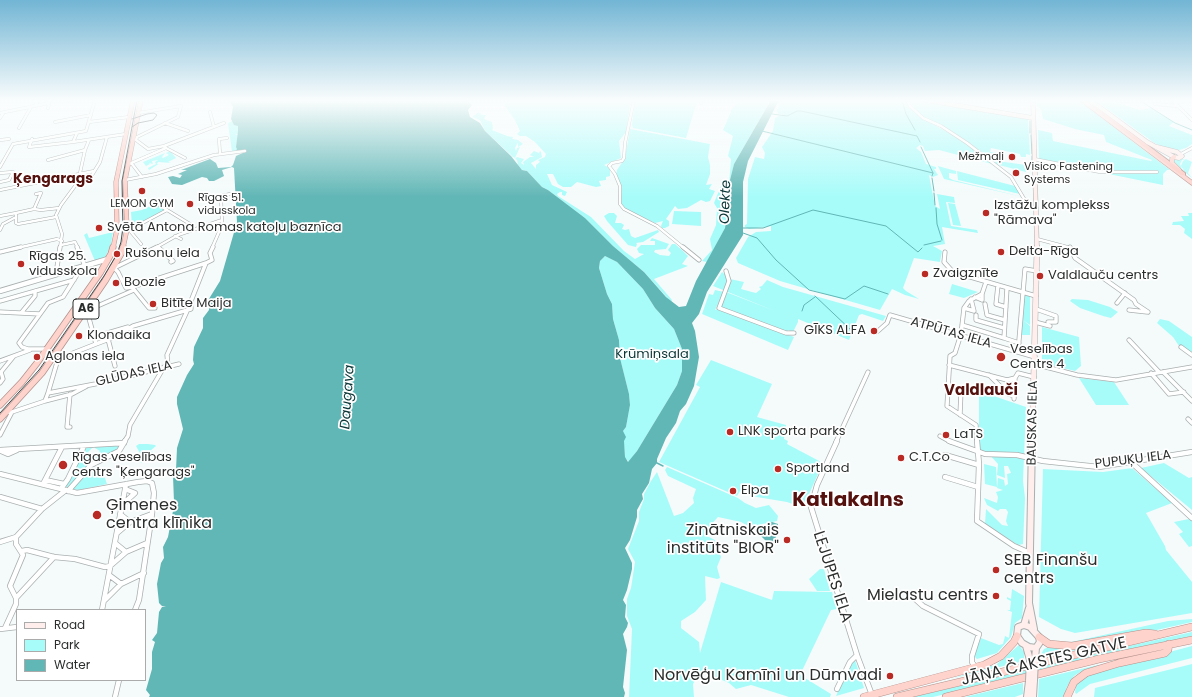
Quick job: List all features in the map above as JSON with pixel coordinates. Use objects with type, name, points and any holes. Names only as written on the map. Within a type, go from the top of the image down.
[{"type":"highway","name":"A6","points":[[0,419],[9,412],[51,360],[114,268],[125,244],[129,229],[125,183],[136,133]]},
{"type":"highway","points":[[1126,133],[1192,182]]},
{"type":"highway","points":[[1128,133],[1192,182]]},
{"type":"highway","name":"A6","points":[[0,405],[28,376],[96,279],[108,259],[116,235],[116,188],[126,134]]},
{"type":"highway","points":[[1174,157],[1172,162],[1183,174]]},
{"type":"highway","points":[[116,188],[125,183]]},
{"type":"highway","name":"JĀŅA ČAKSTES GATVE","points":[[897,697],[1192,627]]},
{"type":"highway","points":[[1039,637],[1049,644],[1072,646],[1146,633],[1159,635]]},
{"type":"highway","points":[[868,696],[990,662],[1001,656],[1014,642],[1017,636]]},
{"type":"highway","name":"JĀŅA ČAKSTES GATVE","points":[[946,697],[1099,659],[1192,640]]},
{"type":"highway","points":[[1067,697],[1074,682],[1086,673],[1165,653],[1168,650],[1169,644]]},
{"type":"main road","name":"BAUSKAS IELA","points":[[1033,133],[1037,208],[1037,271],[1029,607],[1034,629]]},
{"type":"main road","points":[[1133,133],[1157,147],[1170,152],[1179,153],[1182,156],[1181,158],[1174,157],[1170,152]]},
{"type":"main road","name":"BAUSKAS IELA","points":[[1024,625],[1029,607]]},
{"type":"main road","points":[[1032,660],[1026,646],[1017,636],[1017,629],[1020,626],[1024,625],[1034,629],[1040,642],[1036,648],[1032,660],[1031,681],[1033,697]]},
{"type":"main road","points":[[1026,646],[1036,648]]},
{"type":"main road","points":[[1027,697],[1031,681]]},
{"type":"street","points":[[0,167],[12,145],[32,139],[77,133]]},
{"type":"street","points":[[72,142],[77,133]]},
{"type":"street","points":[[147,133],[135,139],[153,153]]},
{"type":"street","points":[[142,177],[130,164],[165,147],[200,133]]},
{"type":"street","points":[[628,133],[624,158],[622,161],[612,163],[609,166],[614,172],[620,186],[620,204],[624,209],[657,226],[699,260]]},
{"type":"street","points":[[951,133],[1008,174],[1016,183],[1029,207],[1037,208]]},
{"type":"street","points":[[32,139],[29,147],[126,134]]},
{"type":"street","points":[[78,182],[89,180],[100,162],[107,137]]},
{"type":"street","points":[[220,154],[219,139],[227,138]]},
{"type":"street","points":[[0,140],[9,139]]},
{"type":"street","points":[[56,274],[62,236],[56,217],[59,208],[78,182],[85,150],[89,140]]},
{"type":"street","points":[[148,149],[165,147],[185,158]]},
{"type":"street","points":[[1179,153],[1192,148]]},
{"type":"street","points":[[48,160],[85,150]]},
{"type":"street","points":[[125,183],[220,154],[245,151]]},
{"type":"street","points":[[1034,159],[1100,172],[1157,172]]},
{"type":"street","points":[[0,190],[94,171]]},
{"type":"street","points":[[0,173],[13,172],[9,180],[0,182]]},
{"type":"street","points":[[34,209],[40,193],[36,194]]},
{"type":"street","points":[[126,288],[133,288],[212,260],[210,253],[222,225],[222,196],[230,194]]},
{"type":"street","points":[[156,202],[190,224]]},
{"type":"street","points":[[0,216],[34,209],[41,210],[59,208]]},
{"type":"street","points":[[141,244],[129,229],[167,210]]},
{"type":"street","points":[[16,213],[16,223],[18,224],[56,217]]},
{"type":"street","points":[[0,230],[4,223],[16,217]]},
{"type":"street","points":[[128,292],[118,272],[114,268],[158,247],[175,236],[222,220]]},
{"type":"street","points":[[0,252],[57,239],[62,236]]},
{"type":"street","points":[[175,236],[181,239]]},
{"type":"street","points":[[57,239],[62,241]]},
{"type":"street","points":[[1037,239],[1070,247],[1075,258],[1125,293],[1134,300],[1136,304],[1148,312],[1128,310],[1136,304]]},
{"type":"street","points":[[61,245],[75,242],[83,266]]},
{"type":"street","points":[[158,247],[173,261],[170,262]]},
{"type":"street","points":[[945,252],[944,262],[953,272],[1036,296]]},
{"type":"street","points":[[0,291],[108,259]]},
{"type":"street","points":[[0,542],[16,538],[42,509],[65,490],[91,465],[119,452],[128,436],[130,425],[166,367],[167,355],[188,309],[191,309],[191,301],[206,263]]},
{"type":"street","points":[[47,350],[24,348],[20,344],[48,303],[63,297],[83,266]]},
{"type":"street","points":[[1018,352],[1022,292],[1025,288],[1025,269],[1037,271]]},
{"type":"street","points":[[726,271],[729,280],[719,308],[786,333],[794,333]]},
{"type":"street","points":[[0,301],[74,280]]},
{"type":"street","points":[[986,282],[982,294],[987,315],[1005,320]]},
{"type":"street","points":[[998,286],[996,304],[1006,307]]},
{"type":"street","points":[[96,344],[86,311],[128,292],[133,288]]},
{"type":"street","points":[[133,288],[149,308],[155,308]]},
{"type":"street","points":[[1004,338],[1007,288]]},
{"type":"street","points":[[21,312],[35,296],[35,291]]},
{"type":"street","points":[[1117,303],[1125,293]]},
{"type":"street","points":[[982,294],[973,298],[964,308],[960,336],[955,353],[950,356],[947,406],[976,425],[979,465],[977,521],[1014,546],[1030,553]]},
{"type":"street","points":[[973,298],[984,302]]},
{"type":"street","points":[[973,298],[976,320],[1004,328]]},
{"type":"street","points":[[964,308],[975,313]]},
{"type":"street","points":[[51,360],[58,359],[96,344],[129,328],[188,309]]},
{"type":"street","points":[[1035,322],[1049,324],[1056,322],[1056,316],[1053,314],[1036,309]]},
{"type":"street","points":[[0,312],[40,314]]},
{"type":"street","name":"ATPŪTAS IELA","points":[[878,331],[887,324],[890,315],[1035,357]]},
{"type":"street","points":[[962,325],[1019,343]]},
{"type":"street","points":[[94,337],[123,328],[129,328]]},
{"type":"street","points":[[129,328],[133,336]]},
{"type":"street","points":[[108,339],[115,366]]},
{"type":"street","points":[[1129,340],[1192,401]]},
{"type":"street","points":[[1181,347],[1192,355]]},
{"type":"street","points":[[0,361],[31,349]]},
{"type":"street","points":[[0,383],[3,379],[1,372],[14,356]]},
{"type":"street","points":[[45,401],[54,365],[58,359]]},
{"type":"street","name":"GLŪDAS IELA","points":[[48,393],[179,364]]},
{"type":"street","points":[[1034,364],[1077,376],[1111,380],[1192,367]]},
{"type":"street","points":[[950,365],[1007,380],[1015,378]]},
{"type":"street","name":"LEJUPES IELA","points":[[868,372],[817,485],[811,505],[814,521],[857,655],[868,696]]},
{"type":"street","points":[[989,375],[1008,394],[1014,397],[1015,378],[1018,373],[1034,377]]},
{"type":"street","points":[[1151,373],[1169,394],[1184,392]]},
{"type":"street","points":[[997,384],[1002,382],[1002,378]]},
{"type":"street","name":"GLŪDAS IELA","points":[[9,412],[70,394],[88,385]]},
{"type":"street","points":[[960,415],[961,391]]},
{"type":"street","points":[[70,394],[67,427],[70,427]]},
{"type":"street","points":[[0,435],[9,412]]},
{"type":"street","points":[[1188,419],[1192,423]]},
{"type":"street","name":"PUPUĶU IELA","points":[[940,436],[947,441],[985,454],[1017,455],[1032,459],[1099,467],[1192,452]]},
{"type":"street","points":[[0,450],[8,454],[18,450],[124,443]]},
{"type":"street","points":[[65,490],[64,484],[84,446]]},
{"type":"street","points":[[43,484],[62,447]]},
{"type":"street","points":[[945,455],[979,465]]},
{"type":"street","points":[[1131,462],[1192,518]]},
{"type":"street","points":[[0,474],[77,493],[126,487],[144,482],[152,483],[154,493],[152,514],[144,573],[135,609]]},
{"type":"street","points":[[945,477],[978,487]]},
{"type":"street","points":[[45,480],[64,484]]},
{"type":"street","points":[[102,609],[126,487]]},
{"type":"street","points":[[122,505],[135,493],[126,487]]},
{"type":"street","points":[[0,497],[42,509]]},
{"type":"street","points":[[120,514],[130,522]]},
{"type":"street","points":[[117,533],[130,522],[152,514]]},
{"type":"street","points":[[2,629],[16,604],[16,598],[10,586],[23,555],[22,551],[16,544],[16,538]]},
{"type":"street","points":[[115,543],[126,552]]},
{"type":"street","points":[[22,551],[27,550],[54,557],[75,559],[105,567],[110,566],[126,552],[147,543]]},
{"type":"street","points":[[16,598],[54,557]]},
{"type":"street","points":[[104,600],[121,584],[144,573]]},
{"type":"street","points":[[109,575],[121,584]]},
{"type":"street","points":[[913,597],[924,606],[979,634],[972,656],[972,662],[975,667]]},
{"type":"street","points":[[2,629],[16,627]]},
{"type":"street","points":[[837,689],[850,662],[857,655]]},
{"type":"street","points":[[115,697],[119,681]]},
{"type":"green space","points":[[229,133],[238,133],[235,135],[238,135],[236,146],[238,149],[232,152]]},
{"type":"green space","points":[[487,133],[498,133],[513,137],[512,139],[518,140],[523,144],[518,147],[518,143],[517,144],[515,148],[516,151],[517,148],[520,147],[515,158]]},
{"type":"green space","points":[[518,133],[626,133],[619,141],[621,158],[604,165],[610,168],[610,176],[606,177],[606,180],[599,181],[601,186],[596,187],[577,182],[571,187],[563,187],[558,184],[553,174],[547,174],[552,185],[567,192],[565,196],[562,195],[562,192],[560,192],[557,194],[558,196],[591,217],[624,251],[635,259],[644,254],[639,253],[637,249],[641,245],[655,245],[655,241],[650,241],[652,238],[669,244],[666,249],[655,250],[654,252],[660,255],[669,256],[671,253],[668,250],[672,244],[675,244],[688,256],[682,264],[688,266],[654,279],[672,300],[671,302],[644,272],[613,246],[585,218],[542,187],[527,171],[522,170],[515,159],[517,157],[524,159],[521,163],[524,165],[523,162],[530,157],[534,157],[530,155],[534,151],[539,153],[540,151],[542,157],[531,163],[536,169],[536,165],[540,162],[538,160],[545,157],[546,154],[535,142],[526,136],[520,136],[517,134]]},
{"type":"green space","points":[[629,133],[649,133],[710,144],[708,157],[710,174],[706,185],[712,184],[709,189],[715,191],[710,201],[706,202],[701,200],[687,208],[678,209],[675,206],[666,219],[669,221],[669,226],[662,228],[661,226],[663,221],[655,223],[625,209],[621,203],[621,186],[616,177],[617,170],[625,158]]},
{"type":"green space","points":[[657,133],[688,133],[686,138]]},
{"type":"green space","points":[[727,133],[752,133],[734,164],[730,180],[725,228],[707,262],[702,261],[712,250],[710,239],[716,225],[717,208],[714,203],[721,186],[729,185],[731,159],[728,156],[733,136]]},
{"type":"green space","points":[[772,133],[948,133],[965,142],[996,165],[939,150],[925,151],[923,146],[920,145],[916,148],[921,152],[926,164],[936,167],[936,169],[934,169],[938,175],[933,177],[929,175],[935,206],[940,209],[937,194],[954,197],[955,203],[946,202],[951,226],[977,230],[978,233],[942,227],[945,244],[933,246],[942,251],[940,262],[914,258],[903,288],[919,299],[892,289],[880,310],[780,281],[738,263],[736,258],[748,237],[756,232],[771,231],[771,226],[749,229],[745,227],[747,224],[748,179],[755,157],[764,159],[765,153],[762,147]]},
{"type":"green space","points":[[952,133],[1029,133],[1030,155],[1026,154],[1026,157],[1021,157],[1020,154],[991,148],[990,152],[996,152],[996,156],[990,158]]},
{"type":"green space","points":[[1038,133],[1052,133],[1053,141],[1152,160],[1106,142],[1104,135],[1092,133],[1121,133],[1170,170],[1167,170],[1163,174],[1163,185],[1039,160]]},
{"type":"green space","points":[[1140,133],[1186,133],[1192,135],[1192,144],[1179,150],[1165,148]]},
{"type":"green space","points":[[170,151],[176,158],[168,162],[171,163],[158,162],[158,165],[149,170],[148,168],[156,164],[155,162],[158,160],[152,161],[153,164],[149,163],[150,164],[146,166],[143,162],[165,153],[162,157],[163,158],[169,155],[166,153]]},
{"type":"green space","points":[[1173,159],[1185,159],[1182,160],[1180,164],[1182,169],[1185,172],[1181,166],[1183,161],[1186,159],[1192,162],[1188,173],[1192,178],[1174,163]]},
{"type":"green space","points":[[991,160],[1026,165],[1026,172],[999,165],[1000,167]]},
{"type":"green space","points":[[938,166],[956,171],[956,174],[949,173],[949,178],[953,180],[1023,197],[944,179]]},
{"type":"green space","points":[[957,171],[1015,186],[1020,194],[958,180]]},
{"type":"green space","points":[[156,203],[165,210],[132,227],[131,212],[142,210]]},
{"type":"green space","points":[[948,203],[955,204],[961,226],[953,225]]},
{"type":"green space","points":[[674,211],[701,212],[701,226],[672,224]]},
{"type":"green space","points":[[609,213],[614,213],[617,216],[615,223],[621,223],[624,225],[622,229],[629,229],[631,236],[635,238],[658,230],[659,232],[643,242],[636,243],[636,247],[628,245],[604,216]]},
{"type":"green space","points":[[1188,213],[1192,213],[1192,239],[1184,233],[1185,229],[1180,225],[1172,225],[1173,222],[1184,221],[1181,216],[1189,216]]},
{"type":"green space","points":[[113,232],[111,244],[105,258],[95,261],[84,235],[87,233],[89,238]]},
{"type":"green space","name":"Krūmiņsala","points":[[605,256],[617,262],[643,289],[655,308],[674,329],[682,349],[682,371],[677,385],[629,462],[625,458],[623,431],[626,427],[630,405],[629,394],[620,358],[619,340],[613,319],[612,304],[607,294],[599,268],[600,261]]},
{"type":"green space","points":[[722,272],[730,279],[744,282],[741,289],[752,292],[756,293],[761,289],[759,287],[762,286],[767,280],[783,287],[886,316],[883,321],[862,314],[859,315],[849,340],[798,319],[793,332],[788,330],[787,332],[719,307],[726,292],[775,311],[713,286]]},
{"type":"green space","points":[[952,284],[978,292],[964,298],[949,294]]},
{"type":"green space","points":[[715,290],[724,292],[715,310],[718,309],[794,337],[788,350],[702,314],[709,294],[713,295]]},
{"type":"green space","points":[[1024,295],[1030,296],[1030,325],[1023,320],[1030,326],[1030,335],[1020,335]]},
{"type":"green space","points":[[1072,299],[1088,300],[1110,307],[1118,312],[1111,318],[1103,316],[1080,308],[1070,301]]},
{"type":"green space","points":[[1160,319],[1169,321],[1192,337],[1192,354],[1179,346],[1173,337],[1157,323]]},
{"type":"green space","points":[[1042,327],[1079,337],[1081,366],[1075,371],[1042,363]]},
{"type":"green space","name":"LNK sporta parks","points":[[711,360],[772,384],[757,417],[786,425],[784,439],[788,441],[787,444],[823,463],[805,503],[798,506],[787,502],[757,497],[740,491],[737,496],[659,462],[700,387],[696,385]]},
{"type":"green space","points":[[1079,378],[1114,382],[1129,405],[1096,405]]},
{"type":"green space","points":[[979,391],[1026,407],[1023,481],[1025,498],[1023,544],[1018,545],[985,524],[986,509],[1002,525],[1008,526],[1006,521],[1008,512],[1006,509],[1000,509],[998,511],[987,505],[984,498],[997,503],[998,497],[996,492],[1003,490],[997,488],[998,478],[1004,480],[1005,486],[1008,484],[1007,474],[1011,473],[1008,466],[1004,466],[1005,478],[997,475],[998,464],[987,452],[980,451]]},
{"type":"green space","points":[[139,444],[156,446],[150,451],[153,452],[153,454],[144,457],[145,461],[141,463],[139,457],[141,455],[136,446]]},
{"type":"green space","points":[[120,445],[118,450],[107,457],[101,454],[106,457],[92,463],[70,487],[63,487],[78,464],[85,447],[93,447],[88,452],[90,455],[97,454],[100,451],[95,448],[95,446]]},
{"type":"green space","points":[[1164,463],[1189,478],[1192,477],[1192,510],[1141,468]]},
{"type":"green space","points":[[984,464],[996,467],[997,487],[985,484]]},
{"type":"green space","points":[[91,466],[105,478],[107,484],[79,490],[71,489]]},
{"type":"green space","points":[[667,467],[738,498],[756,508],[769,505],[778,516],[777,521],[762,524],[757,531],[741,522],[718,517],[707,529],[707,536],[715,540],[721,557],[717,567],[720,578],[717,579],[705,576],[706,600],[695,612],[681,621],[681,628],[699,642],[700,653],[721,582],[772,600],[774,591],[832,592],[837,609],[831,610],[800,675],[831,694],[830,697],[789,697],[751,685],[736,689],[729,683],[701,671],[693,684],[694,697],[629,697],[632,629],[627,616],[627,599],[631,588],[635,562],[628,549],[639,521],[639,512],[644,499],[644,494],[657,472],[674,516],[683,513],[694,503],[693,498],[696,489],[668,476],[665,470]]},
{"type":"green space","points":[[1132,468],[1172,503],[1146,513],[1166,550],[1192,582],[1192,613],[1075,633],[1061,629],[1039,617],[1043,469],[1103,472]]},
{"type":"green space","points":[[1189,519],[1192,520],[1192,546],[1189,547],[1179,534],[1183,532],[1174,522]]},
{"type":"green space","points":[[820,569],[824,569],[830,591],[817,591],[809,579]]},
{"type":"green space","points":[[1012,589],[1024,596],[1022,618],[1015,623],[1011,637],[997,653],[977,659],[974,656],[981,638],[999,645],[1003,644],[1005,636],[1009,638],[1012,612],[1007,610],[1010,610],[1011,601],[1007,599],[1007,597],[1011,599]]},
{"type":"green space","points":[[1192,619],[1192,622],[1148,632],[1062,644],[1168,621]]},
{"type":"green space","points":[[1192,632],[1192,636],[933,697],[912,697],[1102,652]]},
{"type":"green space","points":[[1019,645],[1024,652],[1024,661],[954,678],[997,664]]},
{"type":"green space","points":[[1192,646],[1192,658],[1090,684],[1076,694],[1075,692],[1076,686],[1080,680],[1090,673]]},
{"type":"green space","points":[[1049,647],[1086,648],[1039,658],[1044,649]]},
{"type":"green space","points":[[855,660],[864,688],[836,696],[851,663]]},
{"type":"green space","points":[[1192,664],[1192,697],[1094,697],[1095,688]]},
{"type":"green space","points":[[1100,665],[1082,671],[1074,676],[1067,687],[1064,697],[1038,697],[1039,679]]},
{"type":"green space","points":[[1023,683],[1023,694],[1015,697],[965,697]]},
{"type":"water","name":"Daugava","points":[[238,133],[487,133],[511,156],[522,170],[527,171],[542,187],[585,218],[613,246],[644,272],[666,297],[679,307],[686,306],[696,281],[725,228],[730,180],[734,164],[752,133],[762,133],[748,161],[743,182],[743,235],[707,292],[699,314],[692,323],[695,331],[699,357],[694,386],[686,404],[680,411],[676,423],[666,438],[657,459],[657,463],[652,469],[649,483],[642,494],[643,499],[637,510],[637,517],[630,540],[625,548],[632,563],[632,569],[623,600],[626,605],[625,617],[628,623],[623,634],[627,650],[623,687],[625,693],[624,697],[149,697],[150,695],[146,690],[152,669],[152,652],[155,642],[152,640],[157,633],[159,612],[162,607],[166,606],[162,606],[159,603],[157,584],[161,563],[164,558],[163,547],[168,537],[173,511],[173,476],[176,470],[177,448],[183,429],[177,404],[177,397],[194,364],[194,347],[203,328],[203,318],[209,310],[209,305],[207,302],[220,281],[237,222],[234,168],[232,167],[222,170],[224,176],[214,181],[209,181],[207,178],[202,177],[182,185],[172,184],[168,177],[173,176],[180,178],[182,175],[178,174],[187,170],[181,170],[210,159],[216,163],[218,168],[231,167],[236,156],[245,152],[236,151]],"holes":[[[605,256],[617,262],[643,289],[655,308],[674,329],[682,349],[682,371],[677,385],[637,451],[628,462],[625,457],[624,441],[626,437],[623,431],[626,427],[630,405],[629,394],[620,358],[619,340],[613,319],[612,304],[607,294],[599,268],[600,261]]]},
{"type":"water","points":[[772,522],[778,524],[774,544],[768,543],[759,534],[758,529]]},
{"type":"waterway","points":[[768,133],[933,173]]},
{"type":"waterway","points":[[901,133],[917,136],[920,142]]},
{"type":"waterway","points":[[1031,135],[1032,154]]},
{"type":"waterway","points":[[921,147],[933,173]]},
{"type":"waterway","points":[[1032,156],[1032,163]]},
{"type":"waterway","points":[[1038,164],[1038,170]]},
{"type":"waterway","points":[[932,178],[934,191]]},
{"type":"waterway","points":[[934,193],[935,205]]},
{"type":"waterway","points":[[936,208],[937,224],[942,240]]},
{"type":"waterway","points":[[743,228],[763,228],[813,210],[886,226],[918,252],[922,248]]},
{"type":"waterway","points":[[743,233],[757,238],[776,260],[809,290],[845,299],[864,286],[888,294]]},
{"type":"waterway","points":[[924,245],[941,241]]},
{"type":"waterway","points":[[815,296],[852,331]]},
{"type":"waterway","points":[[802,311],[804,305],[815,297]]},
{"type":"waterway","points":[[657,463],[663,466]]},
{"type":"tram line","points":[[0,413],[39,370],[104,276],[117,254],[121,242],[123,227],[122,181],[131,133]]},
{"type":"place","name":"Mežmaļi","points":[[1012,157]]},
{"type":"place","name":"Visico Fastening Systems","points":[[1016,173]]},
{"type":"place","name":"LEMON GYM","points":[[142,191]]},
{"type":"place","name":"Rīgas 51. vidusskola","points":[[190,204]]},
{"type":"place","name":"Izstāžu komplekss \"Rāmava\"","points":[[986,213]]},
{"type":"place","name":"Svētā Antona Romas katoļu baznīca","points":[[99,228]]},
{"type":"place","name":"Delta-Rīga","points":[[1001,252]]},
{"type":"place","name":"Rušonu iela","points":[[117,254]]},
{"type":"place","name":"Rīgas 25. vidusskola","points":[[21,264]]},
{"type":"place","name":"Zvaigznīte","points":[[925,274]]},
{"type":"place","name":"Valdlauču centrs","points":[[1040,276]]},
{"type":"place","name":"Boozie","points":[[116,283]]},
{"type":"place","name":"Bitīte Maija","points":[[153,304]]},
{"type":"place","name":"GĪKS ALFA","points":[[874,331]]},
{"type":"place","name":"Klondaika","points":[[79,336]]},
{"type":"place","name":"Aglonas iela","points":[[37,357]]},
{"type":"place","name":"Veselības Centrs 4","points":[[1001,357]]},
{"type":"place","name":"LNK sporta parks","points":[[730,432]]},
{"type":"place","name":"LaTS","points":[[946,435]]},
{"type":"place","name":"C.T.Co","points":[[901,458]]},
{"type":"place","name":"Rīgas veselības centrs \"Ķengarags\"","points":[[63,465]]},
{"type":"place","name":"Sportland","points":[[778,469]]},
{"type":"place","name":"Elpa","points":[[733,491]]},
{"type":"place","name":"Ģimenes centra klīnika","points":[[97,515]]},
{"type":"place","name":"Zinātniskais institūts \"BIOR\"","points":[[787,540]]},
{"type":"place","name":"SEB Finanšu centrs","points":[[996,570]]},
{"type":"place","name":"Mielastu centrs","points":[[996,596]]},
{"type":"place","name":"Norvēģu Kamīni un Dūmvadi","points":[[890,676]]},
{"type":"district","name":"Ķengarags","points":[[53,179]]},
{"type":"district","name":"Valdlauči","points":[[981,391]]},
{"type":"district","name":"Katlakalns","points":[[848,501]]},
{"type":"water label","name":"Olekte","points":[[726,202]]}]
